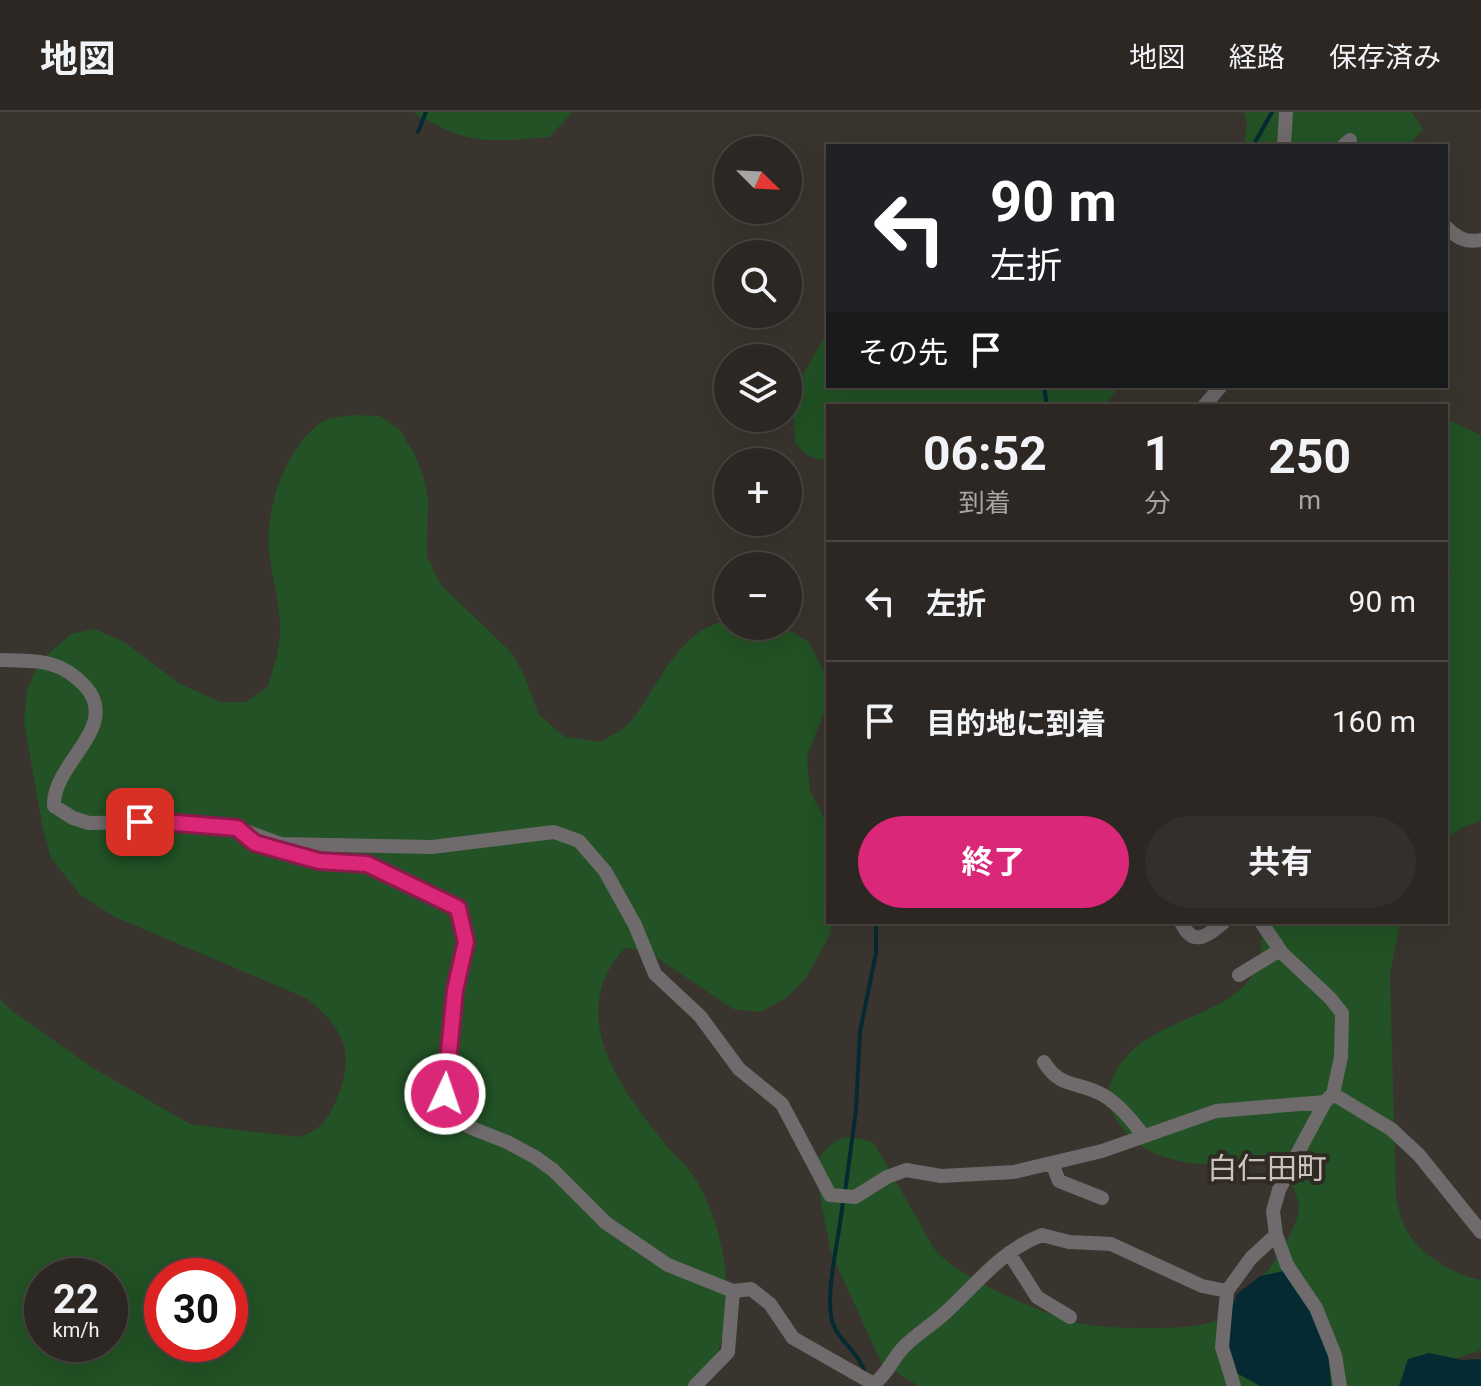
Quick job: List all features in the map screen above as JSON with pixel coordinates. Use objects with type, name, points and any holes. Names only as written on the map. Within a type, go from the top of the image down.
[{"type":"street","points":[[1284,144],[1286,112]]},
{"type":"street","points":[[1448,229],[1457,238],[1473,242],[1481,240]]},
{"type":"street","points":[[1206,404],[1219,388]]},
{"type":"street","points":[[0,660],[52,662],[75,675],[93,695],[98,710],[95,725],[53,792],[54,806],[73,818],[89,823],[165,822],[237,828],[281,844],[432,847],[554,832],[579,841],[605,871],[635,925],[655,974],[700,1016],[739,1069],[782,1104],[830,1195],[855,1197],[887,1177],[906,1170],[941,1176],[1014,1172],[1102,1151],[1216,1111],[1329,1098],[1391,1129],[1419,1155],[1481,1232]]},
{"type":"street","points":[[237,828],[255,843],[319,861],[367,864],[458,908],[466,942],[455,990],[445,1094],[456,1116],[469,1127],[535,1157],[553,1170],[606,1223],[668,1265],[733,1291],[751,1289],[770,1304],[793,1338],[874,1384],[885,1375],[901,1350],[947,1312],[985,1272],[1009,1253],[1042,1235],[1069,1242],[1111,1244],[1202,1286],[1227,1291]]},
{"type":"street","points":[[1182,924],[1186,932],[1194,937],[1207,936],[1222,924]]},
{"type":"street","points":[[1262,924],[1280,950],[1342,1013],[1341,1057],[1329,1098],[1279,1190],[1273,1211],[1276,1235],[1287,1265],[1316,1308],[1335,1355],[1340,1386]]},
{"type":"street","points":[[1239,975],[1280,950]]},
{"type":"street","points":[[1044,1062],[1051,1074],[1065,1083],[1103,1095],[1122,1109],[1144,1136]]},
{"type":"street","points":[[1052,1163],[1059,1181],[1102,1198]]},
{"type":"street","points":[[1234,1386],[1222,1347],[1227,1291],[1251,1258],[1276,1235]]},
{"type":"street","points":[[1009,1253],[1037,1297],[1070,1317]]},
{"type":"street","points":[[695,1386],[728,1352],[733,1291]]},
{"type":"green space","points":[[414,112],[573,112],[549,137],[498,140],[461,135]]},
{"type":"green space","points":[[1244,112],[1411,112],[1423,129],[1411,144],[1244,144],[1247,122]]},
{"type":"green space","points":[[826,334],[826,388],[1117,388],[1104,404],[826,404],[826,459],[813,458],[795,443],[794,432],[802,432],[802,376]]},
{"type":"green space","points":[[352,415],[380,416],[399,429],[423,475],[428,499],[427,556],[441,585],[512,653],[539,715],[565,737],[601,742],[621,730],[631,721],[683,646],[711,625],[714,624],[714,640],[802,638],[809,642],[824,672],[826,708],[807,757],[810,790],[826,822],[826,924],[832,924],[828,939],[805,979],[786,998],[760,1012],[733,1009],[647,951],[625,948],[607,973],[599,999],[599,1025],[618,1077],[650,1124],[692,1174],[707,1201],[716,1227],[723,1254],[726,1310],[714,1363],[701,1386],[0,1386],[0,999],[93,1068],[190,1124],[298,1137],[311,1132],[326,1119],[342,1083],[346,1055],[343,1043],[330,1020],[306,998],[115,917],[80,895],[51,858],[42,825],[24,721],[27,690],[39,662],[71,634],[95,629],[124,642],[180,684],[221,702],[246,702],[268,687],[280,633],[269,548],[271,514],[289,461],[309,433],[325,420]]},
{"type":"green space","points":[[1448,420],[1481,435],[1481,821],[1461,828],[1448,838],[1448,594],[1451,572],[1448,567]]},
{"type":"green space","points":[[1259,924],[1400,924],[1390,974],[1396,1200],[1405,1227],[1429,1256],[1459,1273],[1481,1280],[1481,1350],[1451,1360],[1423,1386],[919,1386],[882,1364],[831,1253],[820,1196],[818,1159],[842,1138],[874,1143],[932,1246],[950,1264],[1006,1296],[1067,1320],[1095,1326],[1130,1328],[1204,1324],[1228,1312],[1250,1290],[1277,1257],[1296,1222],[1299,1206],[1289,1180],[1278,1171],[1264,1166],[1199,1164],[1155,1153],[1126,1133],[1114,1116],[1108,1099],[1122,1061],[1144,1041],[1227,999],[1248,982],[1260,957]]},
{"type":"water","points":[[1284,1271],[1301,1293],[1328,1347],[1331,1386],[1260,1386],[1233,1371],[1225,1325],[1237,1294],[1260,1276]]},
{"type":"water","points":[[1429,1353],[1462,1360],[1481,1359],[1481,1386],[1399,1386],[1408,1359]]},
{"type":"waterway","points":[[418,132],[426,112]]},
{"type":"waterway","points":[[1254,144],[1272,112]]},
{"type":"waterway","points":[[1044,388],[1047,404]]},
{"type":"waterway","points":[[845,1192],[856,1110],[860,1032],[876,953],[876,924]]},
{"type":"waterway","points":[[843,1200],[831,1281],[830,1312],[836,1331],[859,1360],[866,1376]]},
{"type":"district","name":"白仁田町","points":[[1267,1168]]},
{"type":"route","points":[[140,822],[237,828],[255,843],[319,861],[367,864],[458,908],[466,942],[455,990],[445,1094]]}]
